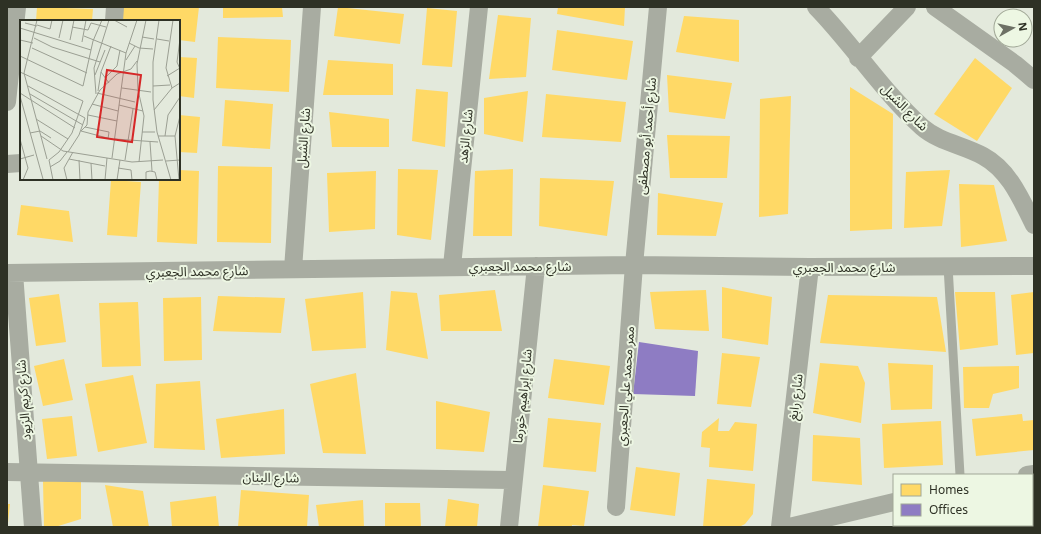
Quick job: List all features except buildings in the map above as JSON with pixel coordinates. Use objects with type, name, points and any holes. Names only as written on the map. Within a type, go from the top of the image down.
[{"type":"street","points":[[7,102],[17,7]]},
{"type":"street","points":[[114,20],[115,7]]},
{"type":"street","name":"شارع الشبل","points":[[294,269],[312,7]]},
{"type":"street","name":"شارع الزهد","points":[[452,266],[479,7]]},
{"type":"street","name":"شارع أحمد أبو مصطفى","points":[[634,265],[658,7]]},
{"type":"street","name":"شارع الشبل","points":[[816,7],[858,58],[924,128],[938,138],[982,155],[1000,168],[1015,188],[1034,225]]},
{"type":"street","points":[[858,58],[907,7]]},
{"type":"street","points":[[935,7],[1016,64],[1034,80]]},
{"type":"street","points":[[7,164],[20,164]]},
{"type":"street","name":"ممر محمد علي الجعبري","points":[[616,507],[634,265]]},
{"type":"street","name":"شارع محمد الجعبري","points":[[10,273],[452,266],[1034,266]]},
{"type":"street","name":"شارع إبراهيم خورما","points":[[509,527],[536,266]]},
{"type":"street","name":"شارع رابغ","points":[[780,527],[810,267]]},
{"type":"street","name":"شارع كريم الزيود","points":[[10,273],[33,527]]},
{"type":"street","name":"شارع البنان","points":[[7,472],[513,480]]},
{"type":"street","points":[[789,527],[893,502]]},
{"type":"lane","points":[[948,266],[960,474]]}]
